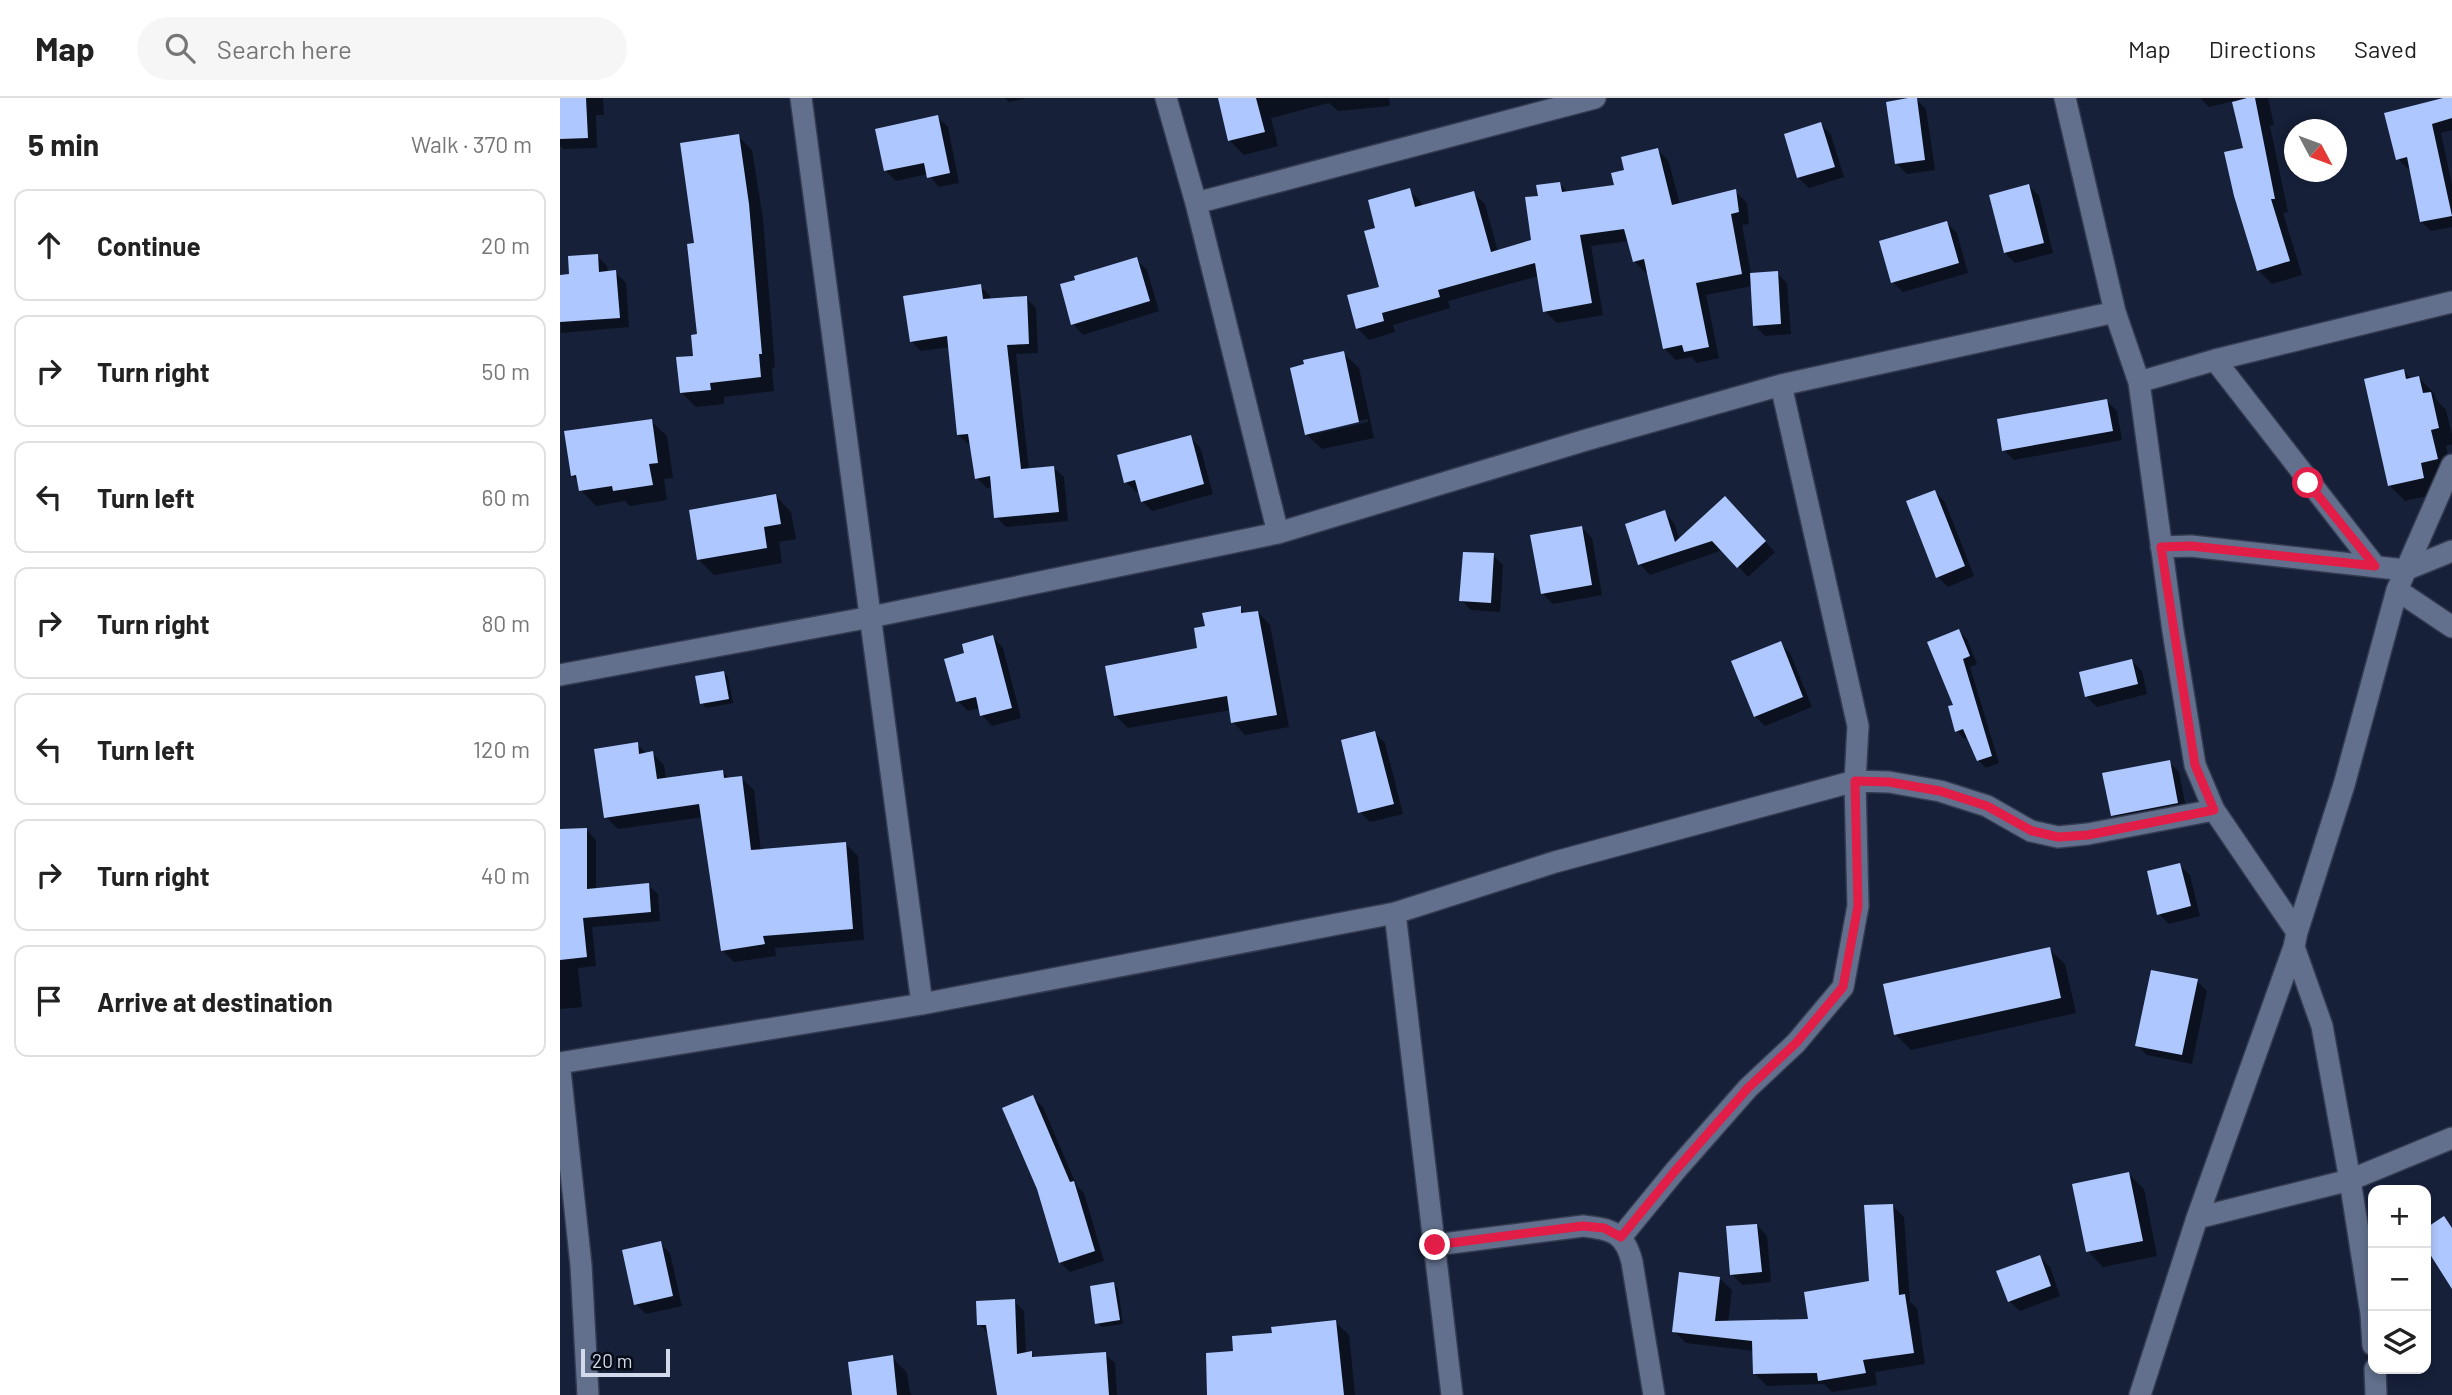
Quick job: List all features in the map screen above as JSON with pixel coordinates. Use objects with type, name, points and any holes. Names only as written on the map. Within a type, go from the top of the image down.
[{"type":"street","points":[[801,98],[922,1004]]},
{"type":"street","points":[[1166,98],[1196,203],[1278,533]]},
{"type":"street","points":[[1196,203],[1595,98]]},
{"type":"street","points":[[2065,98],[2115,312],[2139,383],[2195,765],[2214,810],[2295,939],[2322,1026],[2371,1311]]},
{"type":"street","points":[[2139,383],[2215,360],[2452,302]]},
{"type":"street","points":[[560,675],[872,617],[1278,533],[1781,385],[2115,312]]},
{"type":"street","points":[[2215,360],[2375,566]]},
{"type":"street","points":[[1621,1237],[1730,1109],[1796,1043],[1843,987],[1858,906],[1855,781],[1858,726],[1781,385]]},
{"type":"street","points":[[2140,1395],[2197,1218],[2295,939],[2344,785],[2397,590],[2452,465]]},
{"type":"street","points":[[2161,547],[2191,546],[2405,570],[2452,551]]},
{"type":"street","points":[[2397,590],[2452,627]]},
{"type":"street","points":[[560,1063],[922,1004],[1395,913],[1555,862],[1855,781],[1889,782],[1940,791],[1987,806],[2032,831],[2058,837],[2088,835],[2214,810]]},
{"type":"street","points":[[1395,913],[1452,1395]]},
{"type":"street","points":[[560,1070],[581,1265],[588,1395]]},
{"type":"street","points":[[2197,1218],[2350,1180],[2452,1138]]},
{"type":"street","points":[[1435,1245],[1583,1226],[1604,1228],[1621,1237],[1628,1246],[1632,1262],[1654,1395]]},
{"type":"street","points":[[2375,1374],[2376,1395]]},
{"type":"building","points":[[560,98],[586,98],[588,138],[560,139]]},
{"type":"building","points":[[1218,98],[1256,98],[1265,132],[1228,141]]},
{"type":"building","points":[[1917,98],[1925,160],[1895,164],[1886,102]]},
{"type":"building","points":[[2255,98],[2275,199],[2271,199],[2290,261],[2257,271],[2234,196],[2224,152],[2243,148],[2232,102]]},
{"type":"building","points":[[2452,98],[2452,118],[2432,124],[2452,216],[2420,222],[2407,157],[2396,160],[2384,113]]},
{"type":"building","points":[[938,115],[950,173],[927,178],[924,163],[884,171],[875,129]]},
{"type":"building","points":[[1821,122],[1835,167],[1797,178],[1784,134]]},
{"type":"building","points":[[739,134],[749,204],[762,354],[759,354],[761,377],[710,383],[711,390],[680,393],[676,357],[693,356],[691,335],[697,334],[687,244],[694,243],[680,143]]},
{"type":"building","points":[[1658,148],[1672,205],[1736,189],[1739,212],[1731,214],[1742,274],[1696,283],[1709,347],[1684,352],[1682,345],[1663,349],[1644,259],[1633,262],[1624,229],[1580,235],[1592,303],[1543,312],[1535,263],[1438,290],[1440,297],[1382,313],[1384,321],[1356,329],[1347,295],[1379,287],[1364,231],[1375,228],[1368,200],[1410,188],[1415,207],[1474,191],[1491,252],[1531,240],[1525,197],[1538,196],[1536,185],[1560,182],[1562,192],[1614,185],[1611,173],[1624,170],[1621,157]]},
{"type":"building","points":[[2029,184],[2044,243],[2004,253],[1989,195]]},
{"type":"building","points":[[1947,221],[1959,263],[1891,283],[1879,241]]},
{"type":"building","points":[[598,254],[599,272],[616,270],[620,318],[560,322],[560,275],[569,274],[568,256]]},
{"type":"building","points":[[1137,257],[1150,301],[1071,325],[1060,284],[1075,280],[1074,276]]},
{"type":"building","points":[[1778,271],[1781,324],[1753,326],[1750,273]]},
{"type":"building","points":[[981,284],[983,299],[1027,296],[1029,344],[1007,345],[1021,469],[1054,466],[1059,512],[994,518],[990,476],[975,479],[968,434],[957,435],[947,336],[910,342],[903,296]]},
{"type":"building","points":[[1344,351],[1359,422],[1305,435],[1290,368],[1304,364],[1303,360]]},
{"type":"building","points":[[2404,369],[2406,379],[2419,376],[2423,393],[2431,392],[2439,428],[2431,430],[2438,459],[2421,463],[2424,478],[2388,486],[2364,379]]},
{"type":"building","points":[[2107,399],[2113,431],[2002,451],[1997,419]]},
{"type":"building","points":[[652,419],[658,463],[649,464],[653,485],[613,491],[612,486],[579,491],[576,475],[571,476],[564,431]]},
{"type":"building","points":[[1191,435],[1204,484],[1141,502],[1135,480],[1124,483],[1117,455]]},
{"type":"building","points":[[1935,490],[1965,566],[1936,578],[1906,501]]},
{"type":"building","points":[[776,494],[781,524],[764,527],[767,548],[697,560],[689,510]]},
{"type":"building","points":[[1725,496],[1766,541],[1737,568],[1712,541],[1638,565],[1625,524],[1665,510],[1675,542]]},
{"type":"building","points":[[1582,526],[1592,585],[1541,594],[1530,535]]},
{"type":"building","points":[[1463,552],[1494,553],[1491,603],[1459,601]]},
{"type":"building","points":[[1241,606],[1241,613],[1258,611],[1277,715],[1231,723],[1227,696],[1114,716],[1105,666],[1197,648],[1194,628],[1205,626],[1202,613]]},
{"type":"building","points":[[1959,629],[1970,656],[1963,659],[1992,756],[1977,761],[1963,729],[1955,732],[1948,706],[1953,705],[1927,642]]},
{"type":"building","points":[[993,635],[1012,708],[980,716],[976,697],[956,702],[944,659],[964,653],[962,644]]},
{"type":"building","points":[[1781,641],[1803,697],[1754,717],[1731,661]]},
{"type":"building","points":[[2132,659],[2138,684],[2085,697],[2079,672]]},
{"type":"building","points":[[724,671],[729,699],[700,704],[695,676]]},
{"type":"building","points":[[1375,731],[1394,804],[1358,813],[1341,740]]},
{"type":"building","points":[[638,742],[639,754],[653,751],[657,779],[723,770],[724,778],[742,776],[751,850],[846,842],[853,929],[763,936],[765,944],[721,951],[699,804],[604,818],[594,749]]},
{"type":"building","points":[[2170,760],[2178,803],[2111,816],[2102,773]]},
{"type":"building","points":[[587,828],[587,889],[649,883],[651,912],[583,918],[587,957],[560,960],[560,829]]},
{"type":"building","points":[[2180,863],[2191,906],[2157,915],[2147,871]]},
{"type":"building","points":[[2050,947],[2061,998],[1894,1035],[1883,984]]},
{"type":"building","points":[[2151,970],[2198,979],[2182,1055],[2135,1046]]},
{"type":"building","points":[[1033,1095],[1070,1182],[1074,1181],[1095,1251],[1059,1263],[1037,1189],[1002,1108]]},
{"type":"building","points":[[2129,1172],[2143,1241],[2086,1252],[2072,1184]]},
{"type":"building","points":[[1893,1204],[1899,1295],[1905,1294],[1914,1353],[1863,1360],[1866,1373],[1818,1381],[1817,1373],[1753,1374],[1752,1341],[1672,1332],[1679,1272],[1720,1277],[1715,1321],[1808,1319],[1804,1292],[1869,1281],[1864,1205]]},
{"type":"building","points":[[2444,1216],[2452,1228],[2452,1289],[2431,1256],[2431,1225]]},
{"type":"building","points":[[1757,1224],[1762,1272],[1730,1275],[1726,1226]]},
{"type":"building","points":[[661,1241],[673,1296],[634,1305],[622,1250]]},
{"type":"building","points":[[2040,1255],[2051,1286],[2008,1302],[1996,1271]]},
{"type":"building","points":[[1114,1282],[1120,1320],[1095,1324],[1090,1286]]},
{"type":"building","points":[[1015,1299],[1017,1354],[1032,1351],[1032,1357],[1106,1352],[1109,1395],[997,1395],[986,1325],[977,1325],[976,1301]]},
{"type":"building","points":[[1336,1320],[1344,1395],[1207,1395],[1206,1353],[1233,1351],[1232,1336],[1272,1333],[1271,1327]]},
{"type":"building","points":[[893,1355],[897,1395],[852,1395],[848,1362]]},
{"type":"route","points":[[1435,1245],[1583,1226],[1604,1228],[1621,1237],[1748,1088],[1796,1043],[1843,987],[1858,906],[1855,781],[1889,782],[1940,791],[1987,806],[2032,831],[2058,837],[2088,835],[2214,810],[2195,765],[2161,547],[2191,546],[2375,566],[2308,483]]}]
